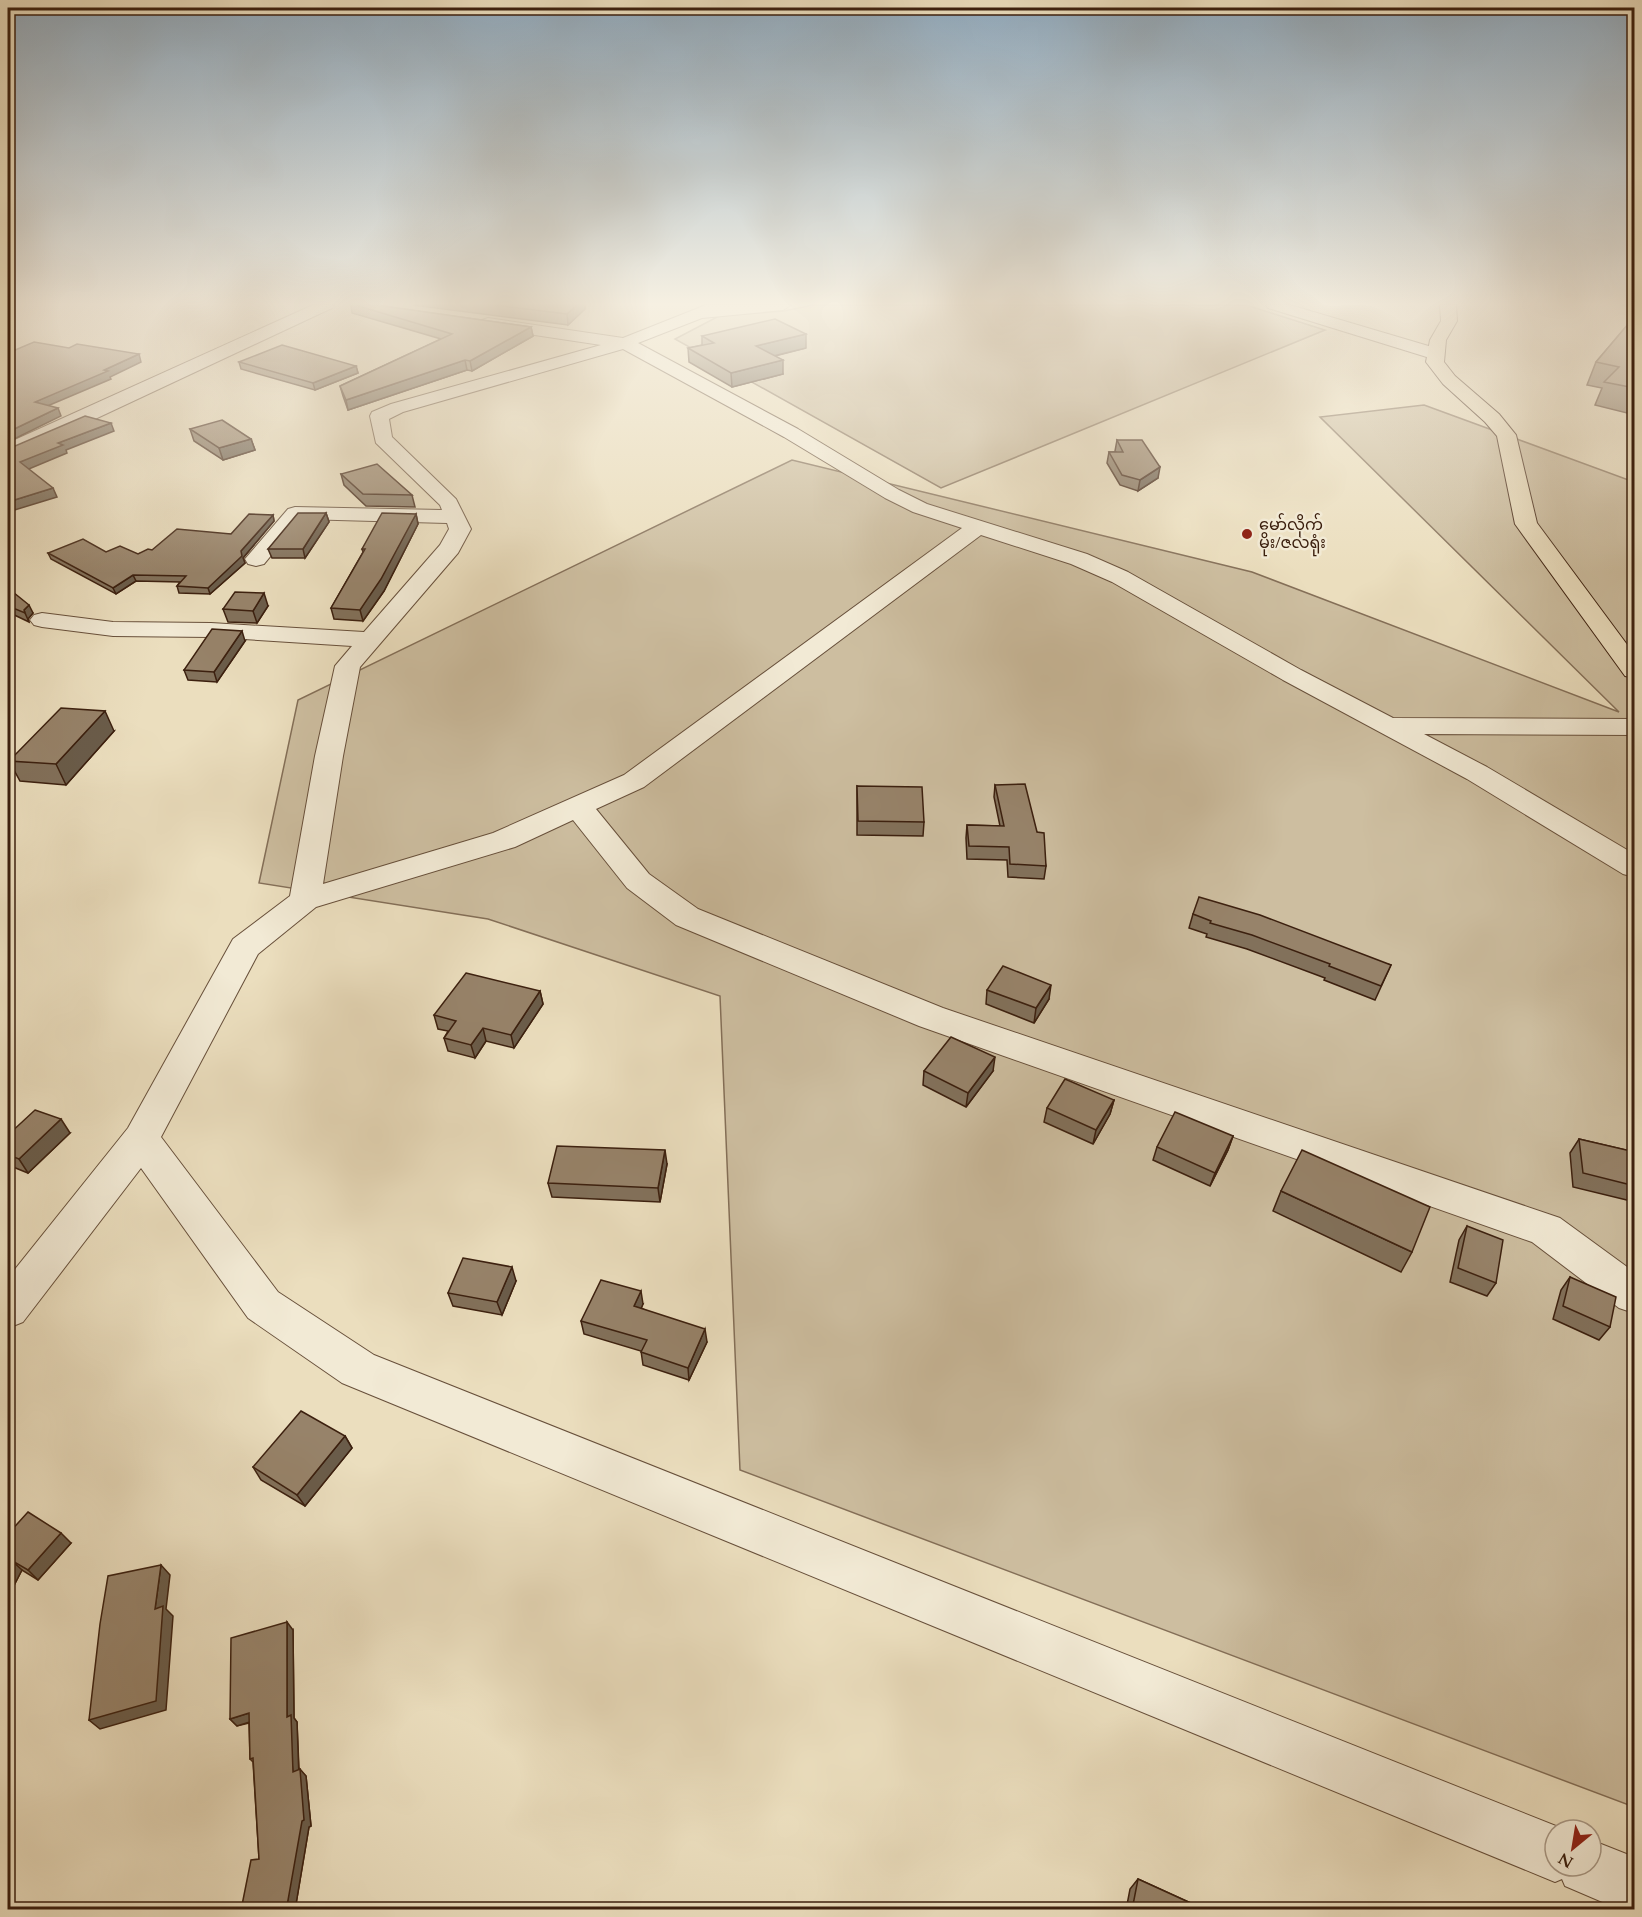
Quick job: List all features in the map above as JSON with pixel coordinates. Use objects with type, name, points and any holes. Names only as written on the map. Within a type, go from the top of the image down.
[{"type":"main road","points":[[1466,394],[1492,417],[1506,435],[1526,524],[1635,671]]},
{"type":"street","points":[[8,451],[133,394]]},
{"type":"street","points":[[305,900],[329,756],[348,666],[450,548],[460,530],[449,503],[383,439],[379,416],[397,408],[444,394]]},
{"type":"street","points":[[719,394],[920,508],[1079,559],[1120,577],[1292,675],[1477,773],[1635,867]]},
{"type":"street","points":[[256,559],[295,513],[455,517]]},
{"type":"street","points":[[8,1310],[141,1139],[245,946],[305,900],[504,840],[634,781],[978,526]]},
{"type":"street","points":[[42,620],[113,630],[211,630],[370,640]]},
{"type":"street","points":[[1389,726],[1635,727]]},
{"type":"street","points":[[578,806],[638,880],[687,918],[931,1017],[1546,1230],[1635,1295]]},
{"type":"street","points":[[141,1139],[263,1305],[358,1369],[1543,1849]]},
{"type":"street","points":[[1603,1873],[1635,1886]]},
{"type":"shaded area","points":[[774,394],[1168,394],[941,488]]},
{"type":"shaded area","points":[[1424,405],[1634,482],[1634,1807],[740,1470],[720,996],[488,919],[259,883],[298,700],[792,460],[1252,572],[1619,712],[1320,417]]},
{"type":"building","points":[[8,394],[53,394],[35,402],[58,408],[8,432]]},
{"type":"building","points":[[344,394],[362,394],[346,400]]},
{"type":"building","points":[[85,416],[111,423],[58,443],[63,445],[20,462],[53,488],[8,502],[8,449]]},
{"type":"building","points":[[222,420],[251,439],[219,448],[190,429]]},
{"type":"building","points":[[1117,440],[1142,440],[1160,467],[1140,480],[1122,475],[1109,452],[1123,452]]},
{"type":"building","points":[[377,464],[412,495],[363,494],[341,474]]},
{"type":"building","points":[[298,513],[326,513],[303,549],[268,549]]},
{"type":"building","points":[[382,513],[416,514],[381,579],[360,610],[331,608],[365,549],[362,549]]},
{"type":"building","points":[[249,514],[273,515],[241,551],[242,556],[208,588],[177,586],[186,576],[133,575],[113,588],[48,553],[83,539],[106,552],[120,546],[138,554],[148,549],[152,550],[177,529],[231,534]]},
{"type":"building","points":[[8,588],[29,605],[24,610],[25,613],[8,606]]},
{"type":"building","points":[[235,592],[264,593],[253,611],[223,609]]},
{"type":"building","points":[[212,629],[242,631],[214,672],[184,670]]},
{"type":"building","points":[[61,708],[105,711],[56,764],[9,761]]},
{"type":"building","points":[[1025,784],[1037,832],[1044,833],[1046,866],[1010,864],[1009,847],[969,846],[967,825],[1004,826],[995,785]]},
{"type":"building","points":[[857,786],[922,787],[924,822],[858,821]]},
{"type":"building","points":[[1199,897],[1260,915],[1391,965],[1381,986],[1252,935],[1210,923],[1211,921],[1193,914]]},
{"type":"building","points":[[1003,966],[1051,985],[1036,1008],[987,990]]},
{"type":"building","points":[[466,973],[540,991],[511,1035],[483,1028],[471,1045],[444,1038],[456,1021],[434,1015]]},
{"type":"building","points":[[951,1037],[995,1057],[968,1093],[924,1071]]},
{"type":"building","points":[[1065,1079],[1114,1100],[1096,1130],[1047,1108]]},
{"type":"building","points":[[35,1110],[61,1119],[19,1159],[8,1155],[8,1135]]},
{"type":"building","points":[[1175,1112],[1233,1136],[1215,1173],[1157,1147]]},
{"type":"building","points":[[1579,1139],[1635,1152],[1635,1186],[1583,1173]]},
{"type":"building","points":[[557,1146],[665,1150],[658,1188],[548,1183]]},
{"type":"building","points":[[1302,1150],[1430,1207],[1412,1252],[1281,1191]]},
{"type":"building","points":[[1467,1226],[1503,1240],[1496,1283],[1458,1268]]},
{"type":"building","points":[[463,1258],[512,1267],[497,1302],[448,1293]]},
{"type":"building","points":[[1570,1277],[1616,1297],[1610,1327],[1563,1306]]},
{"type":"building","points":[[601,1280],[641,1291],[634,1306],[705,1329],[688,1368],[641,1352],[647,1340],[581,1321]]},
{"type":"building","points":[[301,1411],[345,1436],[297,1495],[253,1467]]},
{"type":"building","points":[[28,1512],[61,1533],[28,1570],[11,1560],[8,1566],[8,1534]]},
{"type":"building","points":[[161,1565],[155,1609],[163,1606],[156,1701],[89,1720],[108,1576]]},
{"type":"building","points":[[287,1622],[287,1717],[291,1715],[293,1772],[300,1769],[304,1820],[287,1906],[241,1910],[251,1860],[259,1859],[253,1758],[250,1759],[249,1713],[230,1719],[231,1638]]},
{"type":"building","points":[[1138,1879],[1206,1910],[1132,1910]]},
{"type":"place","name":"မော်လိုက် မိုး/ဇလရုံး","points":[[1247,534]]}]
